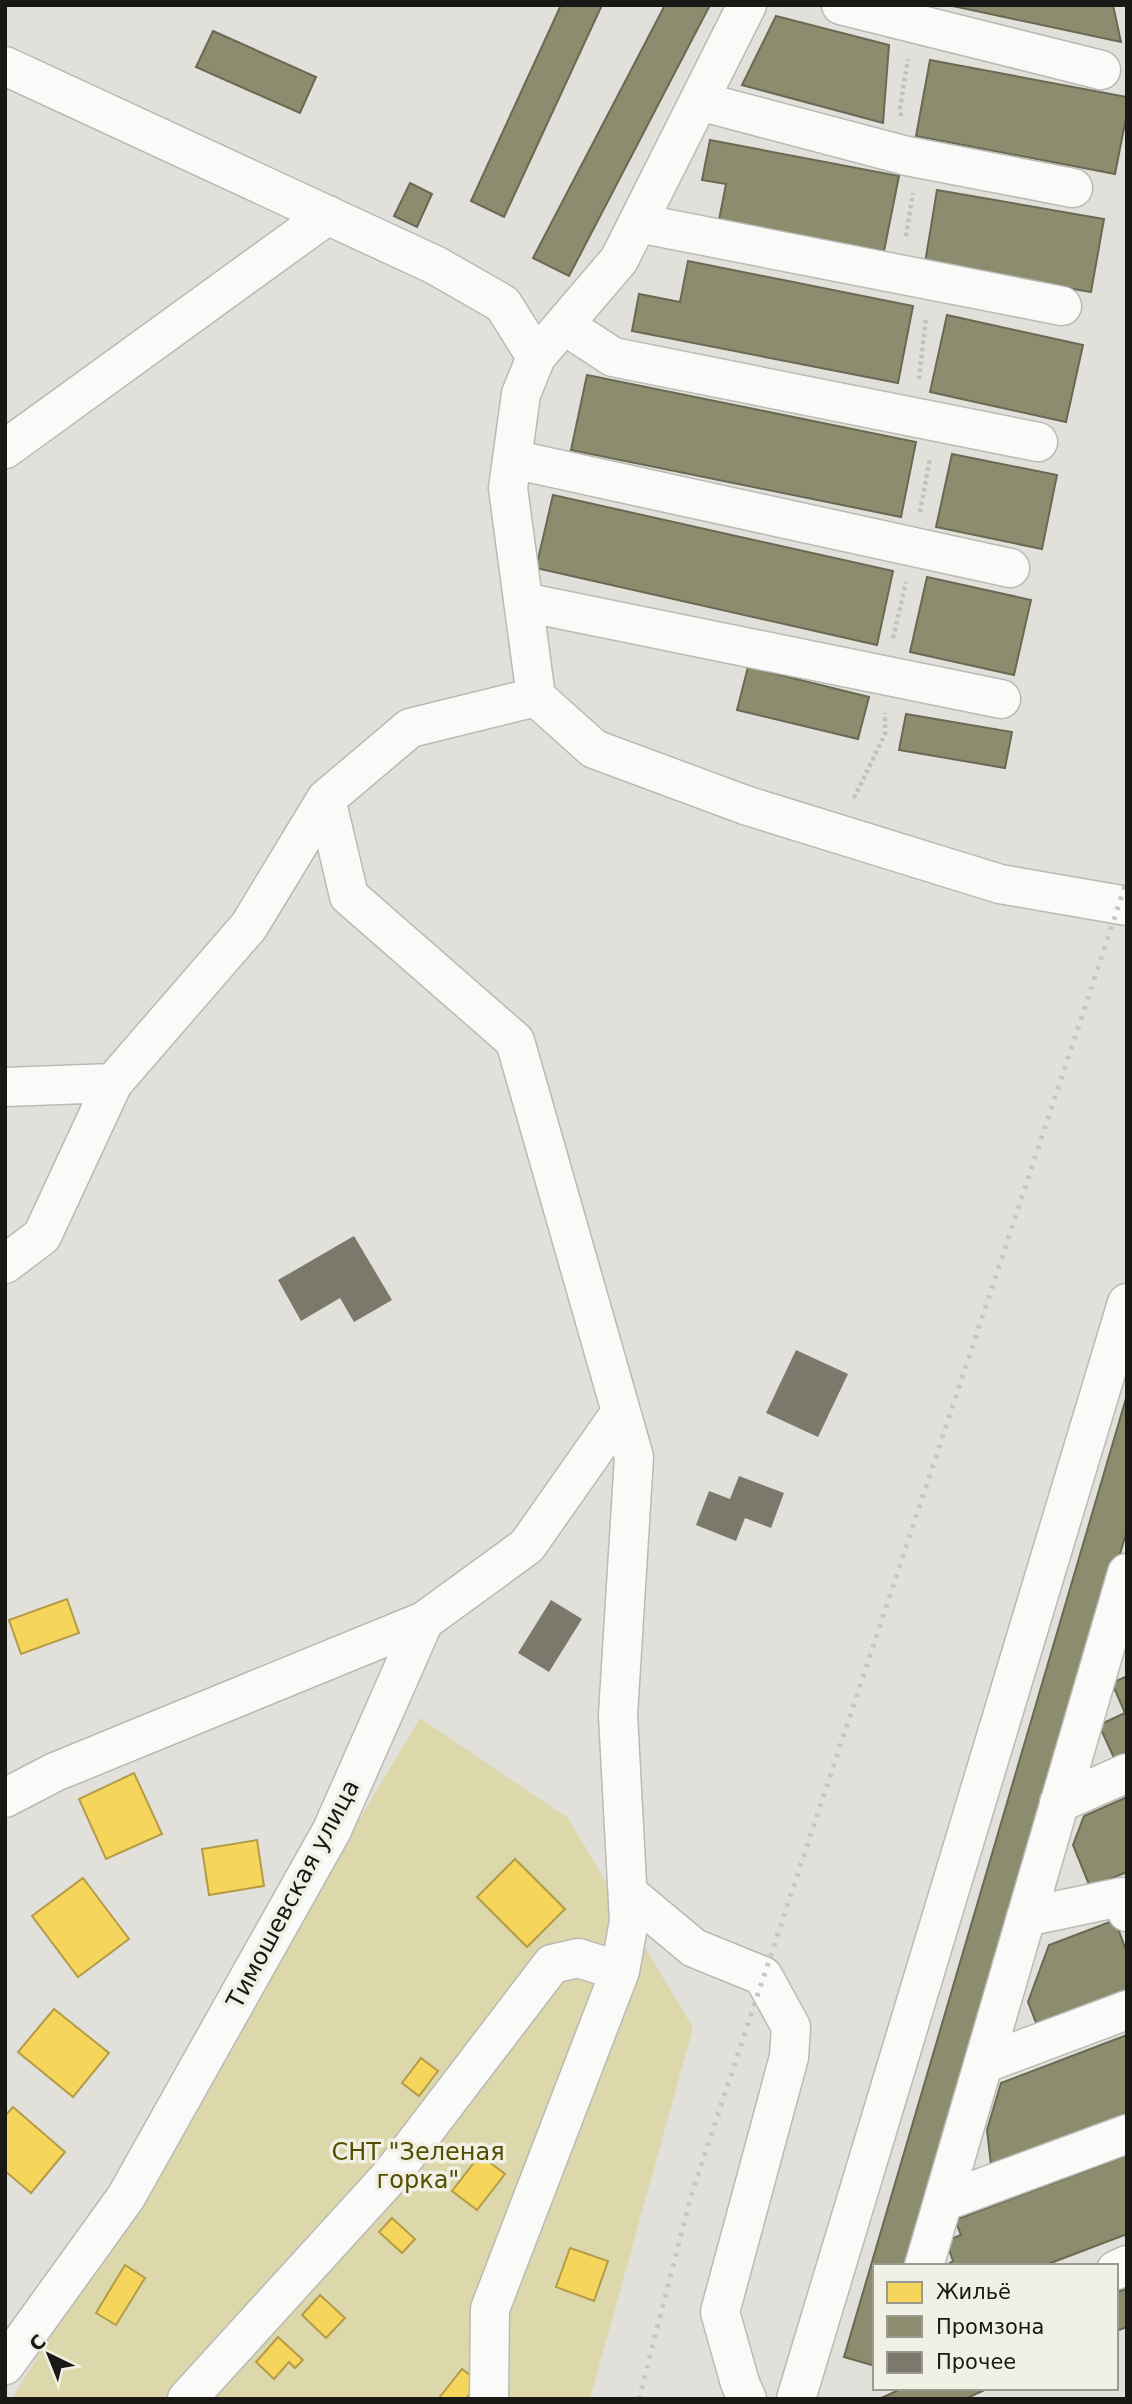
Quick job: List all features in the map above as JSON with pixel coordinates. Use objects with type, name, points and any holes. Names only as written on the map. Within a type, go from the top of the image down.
[{"type":"street","points":[[747,5],[620,260],[536,357],[521,394],[508,488],[537,696],[594,749],[745,805],[1000,884],[1127,906]]},
{"type":"street","points":[[841,5],[1101,70]]},
{"type":"street","points":[[5,66],[435,265],[503,304],[536,357]]},
{"type":"street","points":[[699,101],[906,156],[1073,188]]},
{"type":"street","points":[[5,449],[328,215]]},
{"type":"street","points":[[638,223],[1062,306]]},
{"type":"street","points":[[564,325],[613,357],[1038,442]]},
{"type":"street","points":[[512,459],[1010,568]]},
{"type":"street","points":[[524,602],[1001,699]]},
{"type":"street","points":[[5,1264],[42,1237],[113,1083],[249,926],[326,799],[410,728],[537,696]]},
{"type":"street","points":[[326,799],[349,896],[515,1041],[634,1457],[618,1715],[629,1921],[620,1971],[490,2309],[489,2399]]},
{"type":"street","points":[[5,1087],[113,1083]]},
{"type":"street","points":[[796,2399],[1127,1303]]},
{"type":"street","name":"Тимошевская улица","points":[[5,2365],[132,2185],[332,1830],[425,1621],[527,1546],[621,1412]]},
{"type":"street","points":[[925,2264],[1059,1803],[1114,1657],[1127,1573]]},
{"type":"street","points":[[5,1798],[55,1772],[425,1621]]},
{"type":"street","points":[[1059,1803],[1127,1773]]},
{"type":"street","points":[[628,1893],[694,1948],[764,1976],[791,2027],[789,2057],[720,2312],[747,2399]]},
{"type":"street","points":[[1026,1917],[1121,1897],[1127,1912]]},
{"type":"street","points":[[187,2399],[391,2175],[552,1964],[578,1958],[620,1971]]},
{"type":"street","points":[[983,2064],[1127,2010]]},
{"type":"street","points":[[943,2202],[1127,2134]]},
{"type":"green space","name":"СНТ \"Зеленая горка\"","points":[[420,1718],[568,1818],[693,2028],[590,2399],[12,2399]]},
{"type":"building: Жильё","points":[[67,1599],[79,1633],[21,1654],[9,1620]]},
{"type":"building: Жильё","points":[[134,1773],[162,1834],[106,1859],[79,1799]]},
{"type":"building: Жильё","points":[[257,1840],[264,1886],[209,1895],[202,1849]]},
{"type":"building: Жильё","points":[[515,1859],[565,1909],[527,1947],[477,1897]]},
{"type":"building: Жильё","points":[[83,1878],[129,1939],[78,1977],[32,1916]]},
{"type":"building: Жильё","points":[[54,2009],[109,2053],[73,2097],[18,2052]]},
{"type":"building: Жильё","points":[[421,2058],[438,2071],[419,2096],[402,2083]]},
{"type":"building: Жильё","points":[[13,2107],[65,2152],[31,2193],[5,2171],[5,2116]]},
{"type":"building: Жильё","points":[[480,2155],[505,2174],[477,2210],[452,2191]]},
{"type":"building: Жильё","points":[[392,2218],[415,2239],[402,2253],[379,2232]]},
{"type":"building: Жильё","points":[[570,2248],[608,2261],[594,2301],[556,2287]]},
{"type":"building: Жильё","points":[[125,2265],[145,2278],[116,2325],[96,2313]]},
{"type":"building: Жильё","points":[[320,2295],[345,2318],[326,2338],[302,2315]]},
{"type":"building: Жильё","points":[[278,2337],[303,2360],[295,2368],[289,2362],[274,2379],[256,2362]]},
{"type":"building: Жильё","points":[[462,2369],[483,2385],[472,2398],[469,2395],[466,2399],[439,2398]]},
{"type":"building: Промзона","points":[[561,5],[602,5],[504,217],[471,201]]},
{"type":"building: Промзона","points":[[665,5],[710,5],[569,276],[533,258]]},
{"type":"building: Промзона","points":[[948,5],[1113,5],[1121,42]]},
{"type":"building: Промзона","points":[[776,16],[889,45],[883,123],[742,85]]},
{"type":"building: Промзона","points":[[213,31],[316,77],[300,113],[196,67]]},
{"type":"building: Промзона","points":[[930,60],[1127,97],[1127,113],[1115,174],[916,136]]},
{"type":"building: Промзона","points":[[710,140],[899,176],[884,251],[719,220],[726,184],[702,180]]},
{"type":"building: Промзона","points":[[410,183],[432,194],[417,227],[394,216]]},
{"type":"building: Промзона","points":[[937,190],[1104,219],[1091,292],[925,263]]},
{"type":"building: Промзона","points":[[688,261],[913,306],[898,383],[632,331],[639,294],[680,302]]},
{"type":"building: Промзона","points":[[947,315],[1083,345],[1066,422],[930,392]]},
{"type":"building: Промзона","points":[[587,375],[916,442],[901,517],[571,450]]},
{"type":"building: Промзона","points":[[952,454],[1057,475],[1042,549],[936,527]]},
{"type":"building: Промзона","points":[[553,495],[893,571],[877,645],[536,568]]},
{"type":"building: Промзона","points":[[927,577],[1031,600],[1014,675],[910,652]]},
{"type":"building: Промзона","points":[[748,667],[869,697],[858,739],[737,710]]},
{"type":"building: Промзона","points":[[906,714],[1012,732],[1005,768],[899,750]]},
{"type":"building: Промзона","points":[[1127,1395],[1127,1530],[911,2264],[873,2264],[873,2365],[844,2357]]},
{"type":"building: Промзона","points":[[1127,1676],[1127,1752],[1114,1758],[1099,1725],[1125,1713],[1112,1683]]},
{"type":"building: Промзона","points":[[1127,1797],[1127,1872],[1090,1887],[1073,1845],[1084,1816]]},
{"type":"building: Промзона","points":[[1115,1920],[1127,1953],[1127,1994],[1038,2028],[1028,2002],[1049,1945]]},
{"type":"building: Промзона","points":[[1127,2035],[1127,2113],[991,2165],[987,2130],[1001,2083]]},
{"type":"building: Промзона","points":[[1127,2155],[1127,2234],[1048,2264],[948,2264],[953,2261],[946,2241],[961,2235],[955,2220]]},
{"type":"building: Промзона","points":[[1127,2288],[1127,2327],[1118,2330],[1118,2292]]},
{"type":"building: Промзона","points":[[899,2390],[985,2390],[965,2399],[879,2399]]},
{"type":"building: Прочее","points":[[354,1236],[392,1300],[354,1322],[340,1298],[301,1321],[278,1280]]},
{"type":"building: Прочее","points":[[796,1350],[848,1374],[818,1437],[766,1413]]},
{"type":"building: Прочее","points":[[739,1476],[784,1493],[771,1528],[745,1518],[736,1541],[696,1525],[709,1491],[730,1499]]},
{"type":"building: Прочее","points":[[551,1600],[582,1619],[549,1672],[518,1653]]},
{"type":"railway","points":[[639,2399],[691,2196],[1127,880]]}]
